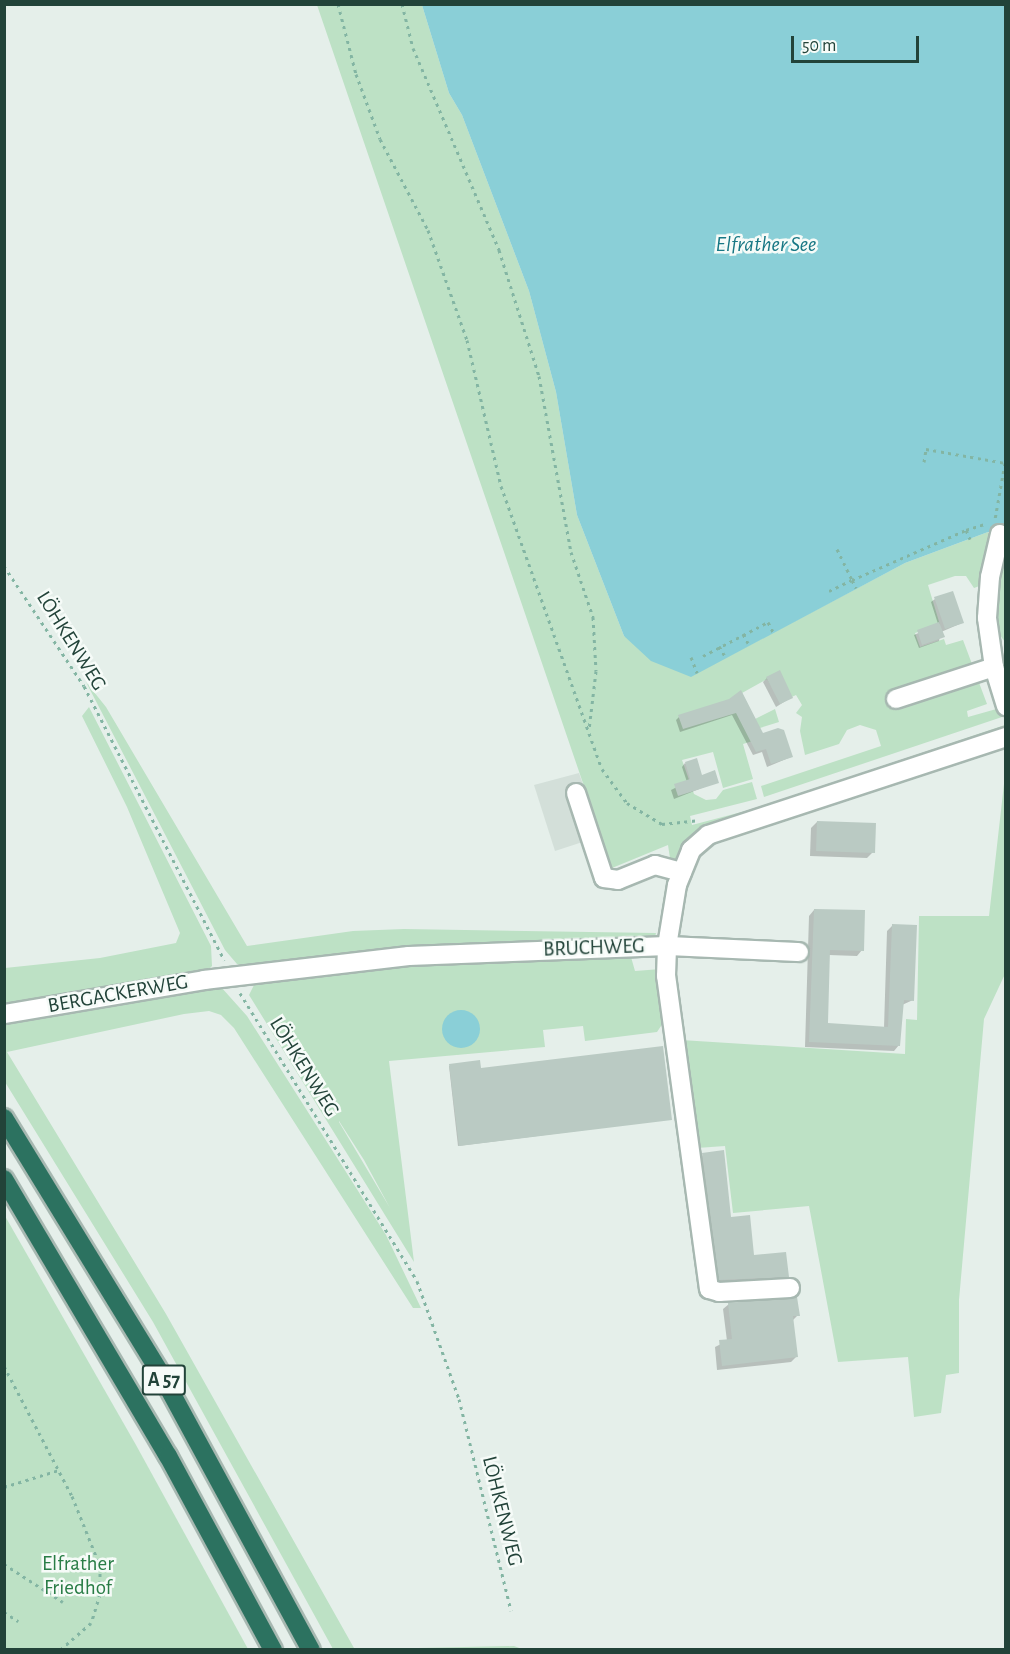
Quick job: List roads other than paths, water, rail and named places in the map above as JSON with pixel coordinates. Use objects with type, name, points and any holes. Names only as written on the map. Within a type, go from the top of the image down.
[{"type":"highway","name":"A 57","points":[[4,1118],[162,1376],[311,1650]]},
{"type":"highway","name":"A 57","points":[[4,1179],[168,1456],[273,1650]]},
{"type":"street","points":[[995,526],[987,618],[994,667],[1005,706]]},
{"type":"street","points":[[896,699],[994,667]]},
{"type":"street","name":"BRUCHWEG","points":[[232,976],[409,956],[666,946],[682,872],[691,850],[708,835],[1005,737]]},
{"type":"street","points":[[576,793],[604,878],[618,880],[655,865],[682,872]]},
{"type":"street","points":[[790,1288],[718,1292],[709,1289],[666,976],[666,946],[799,952]]},
{"type":"street","name":"BERGACKERWEG","points":[[4,1014],[232,976]]},
{"type":"water","name":"Elfrather See","points":[[422,5],[1005,5],[1005,534],[988,532],[905,563],[691,677],[651,661],[624,636],[577,515],[556,392],[529,291],[462,115],[449,93]]},
{"type":"water","points":[[461,1010],[474,1016],[480,1029],[474,1042],[461,1048],[448,1042],[442,1029],[448,1016]]},
{"type":"park label","name":"Elfrather Friedhof","points":[[78,1576]]}]
